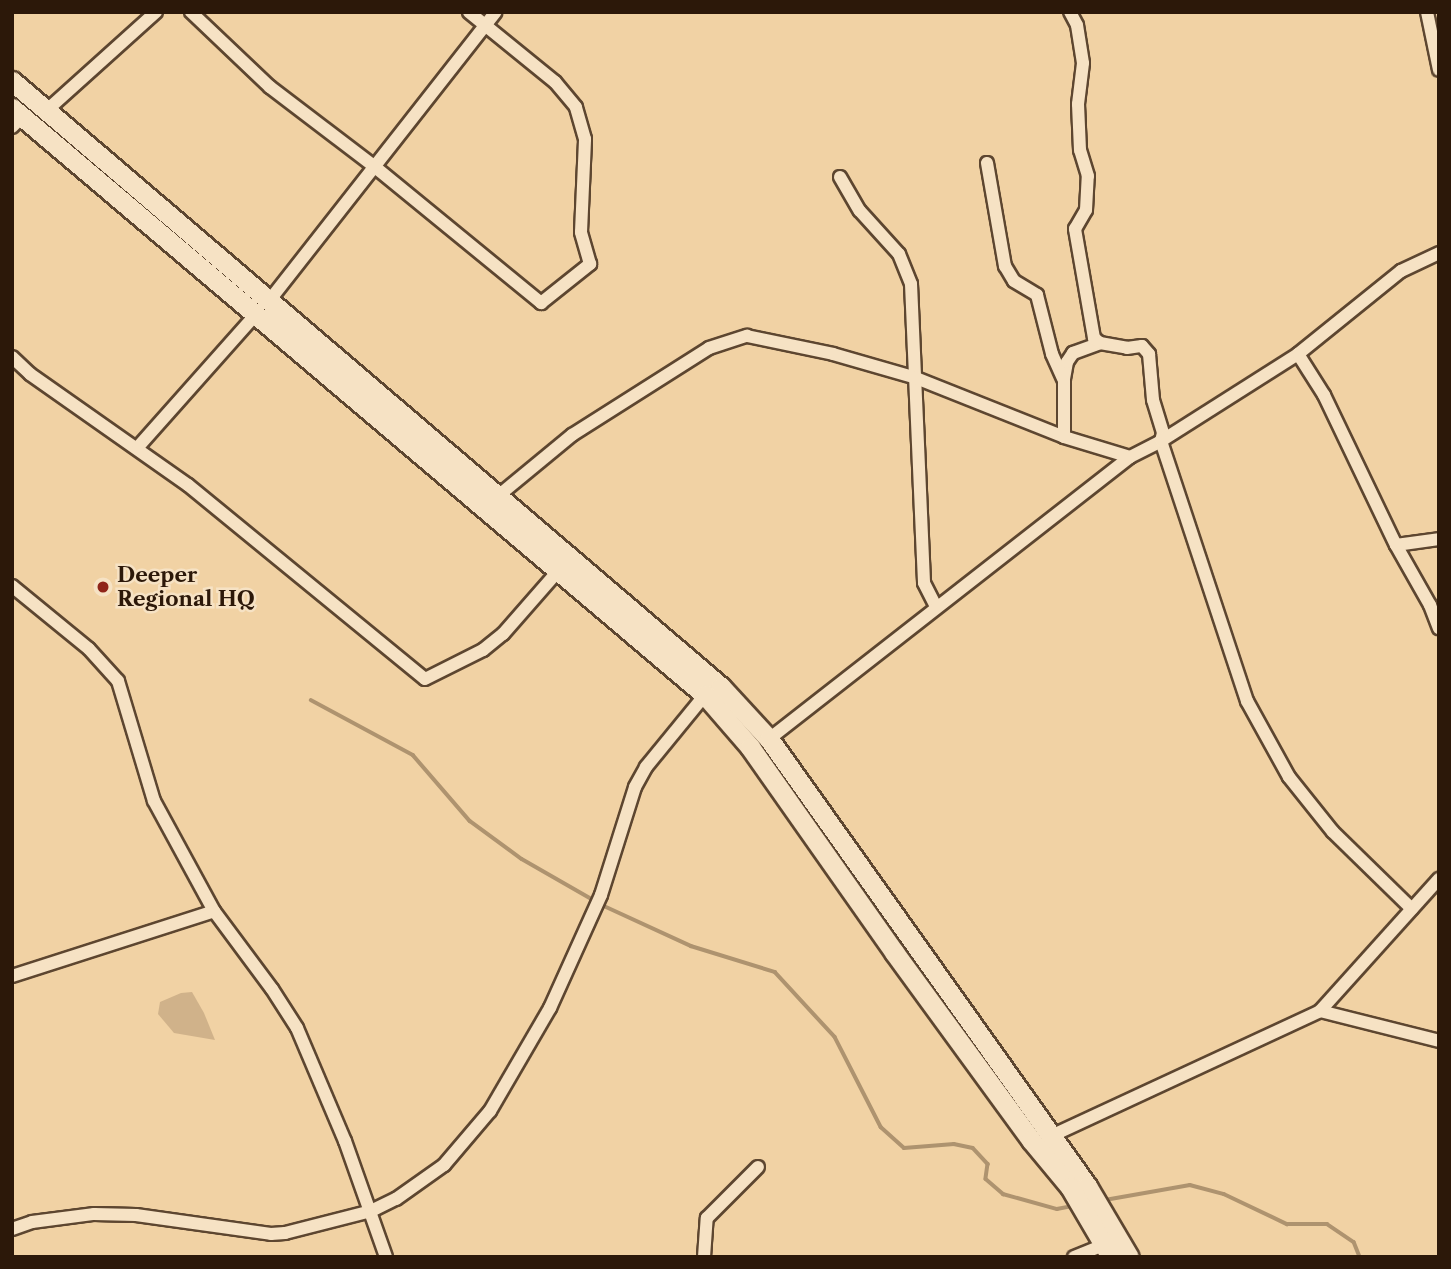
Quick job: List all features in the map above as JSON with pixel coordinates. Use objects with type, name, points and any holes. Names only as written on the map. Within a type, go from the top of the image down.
[{"type":"main road","points":[[12,81],[160,221],[399,425],[559,570],[705,695],[750,747],[1049,1137],[1098,1222],[1108,1251]]},
{"type":"main road","points":[[16,117],[160,221]]},
{"type":"main road","points":[[399,425],[498,496],[721,687],[769,739],[1031,1140],[1078,1186]]},
{"type":"main road","points":[[1098,1222],[1129,1257]]},
{"type":"street","points":[[46,111],[156,12]]},
{"type":"street","points":[[191,12],[270,87],[375,167],[541,303],[590,264],[581,232],[585,139],[576,107],[555,82],[469,12]]},
{"type":"street","points":[[138,447],[262,308],[496,12]]},
{"type":"street","points":[[1070,12],[1077,25],[1083,64],[1078,104],[1080,150],[1088,176],[1086,210],[1075,229],[1094,338],[1100,343],[1127,348],[1142,346],[1149,354],[1153,400],[1163,433],[1161,441],[1247,701],[1289,777],[1333,832],[1412,909]]},
{"type":"street","points":[[1427,12],[1439,70]]},
{"type":"street","points":[[987,163],[1005,266],[1014,281],[1037,295],[1052,354],[1064,379]]},
{"type":"street","points":[[840,177],[860,211],[899,254],[911,284],[924,583],[936,607]]},
{"type":"street","points":[[769,739],[1130,457],[1161,441],[1298,354],[1401,271],[1439,253]]},
{"type":"street","points":[[498,496],[572,435],[709,348],[747,336],[833,354],[916,378],[1064,437],[1130,457]]},
{"type":"street","points":[[1064,437],[1064,379],[1073,353],[1100,343]]},
{"type":"street","points":[[1298,354],[1324,395],[1396,545],[1430,605],[1439,628]]},
{"type":"street","points":[[12,357],[30,373],[138,447],[245,535],[309,582],[425,679],[483,650],[503,634],[559,570]]},
{"type":"street","points":[[1396,545],[1439,539]]},
{"type":"street","points":[[12,586],[89,649],[118,681],[154,801],[214,911],[272,989],[297,1028],[371,1211],[386,1257]]},
{"type":"street","points":[[12,1229],[32,1222],[94,1214],[136,1215],[271,1234],[371,1211],[396,1199],[444,1165],[490,1111],[551,1008],[601,895],[635,787],[657,751],[705,695]]},
{"type":"street","points":[[1049,1137],[1320,1011],[1439,878]]},
{"type":"street","points":[[12,976],[214,911]]},
{"type":"street","points":[[1320,1011],[1439,1041]]},
{"type":"street","points":[[704,1257],[707,1218],[758,1167]]},
{"type":"street","points":[[1074,1257],[1108,1251]]},
{"type":"shaded area","points":[[192,992],[215,1040],[174,1033],[158,1014],[160,1002],[181,993]]},
{"type":"waterway","points":[[311,700],[413,755],[470,821],[522,859],[595,901]]},
{"type":"waterway","points":[[602,905],[691,946],[775,972],[835,1037],[881,1127],[904,1148],[954,1144],[973,1148],[988,1164],[986,1179],[1003,1194],[1057,1209],[1073,1206]]},
{"type":"waterway","points":[[1105,1200],[1190,1185],[1224,1194],[1287,1224],[1327,1224],[1354,1242],[1360,1257]]},
{"type":"place","name":"Deeper Regional HQ","points":[[103,587]]}]
